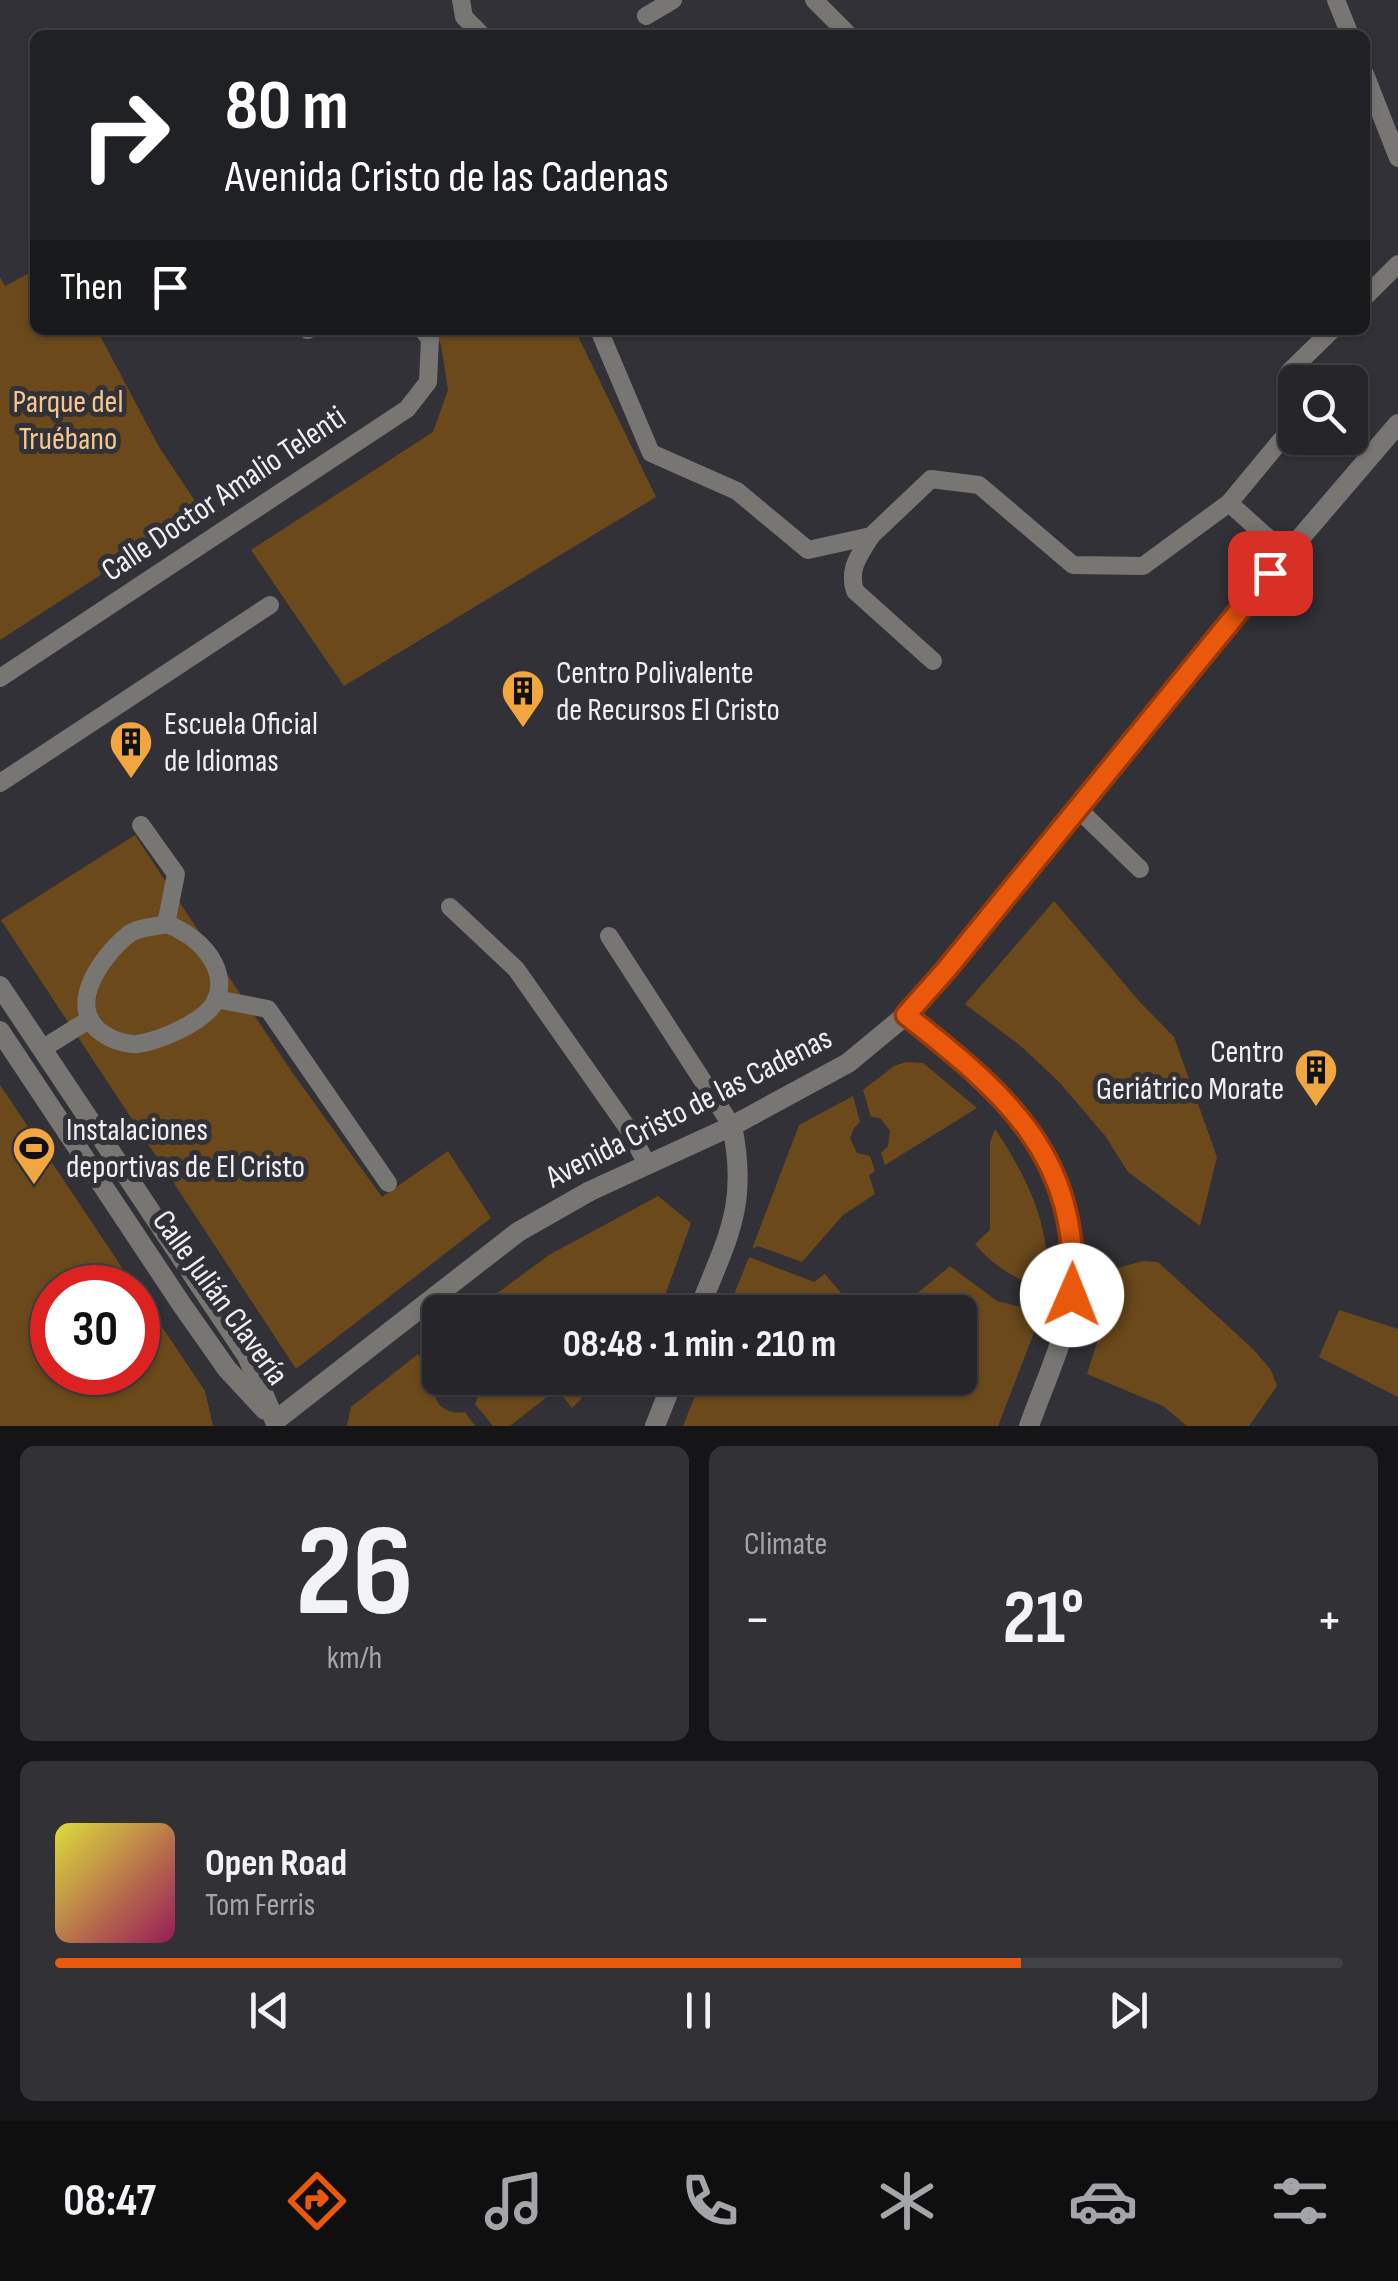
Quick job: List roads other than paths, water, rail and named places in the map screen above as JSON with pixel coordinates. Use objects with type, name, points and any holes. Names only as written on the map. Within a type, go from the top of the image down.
[{"type":"street","name":"Avenida Cristo de las Cadenas","points":[[274,1424],[518,1232],[647,1164],[732,1126],[848,1063],[906,1015],[1398,424]]},
{"type":"street","name":"Calle Julián Clavería","points":[[0,986],[248,1356],[274,1424]]},
{"type":"street","points":[[906,1015],[972,1066],[1007,1101],[1040,1149],[1064,1201],[1072,1231],[1072,1295],[1029,1426]]},
{"type":"street","name":"Calle Julián Clavería","points":[[0,1031],[182,1305],[274,1424]]},
{"type":"street","points":[[705,1295],[726,1244],[739,1196],[740,1162],[732,1126]]},
{"type":"street","points":[[655,1426],[667,1395]]},
{"type":"lane","points":[[461,0],[464,17],[477,30]]},
{"type":"lane","points":[[646,16],[674,0]]},
{"type":"lane","points":[[814,0],[844,30]]},
{"type":"lane","points":[[1336,0],[1348,30]]},
{"type":"lane","points":[[1370,87],[1398,158]]},
{"type":"lane","points":[[1370,292],[1398,264]]},
{"type":"lane","name":"Calle Doctor Amalio Telenti","points":[[0,678],[407,409],[428,382],[430,339],[427,335]]},
{"type":"lane","points":[[601,335],[651,453],[736,491],[808,550],[871,536]]},
{"type":"lane","points":[[933,661],[856,591],[852,580],[853,565],[871,536],[931,479],[979,484],[1072,565],[1144,566],[1229,503],[1287,433],[1290,372],[1327,335]]},
{"type":"lane","points":[[1229,503],[1286,554]]},
{"type":"lane","points":[[0,784],[270,606]]},
{"type":"lane","points":[[1078,809],[1140,869]]},
{"type":"lane","points":[[141,825],[176,874],[166,924]]},
{"type":"lane","points":[[450,907],[516,969],[627,1127],[647,1164]]},
{"type":"lane","points":[[166,924],[186,930],[207,949],[217,979],[216,1000],[194,1024],[134,1044],[105,1036],[90,1019],[86,999],[94,971],[132,931],[166,924]]},
{"type":"lane","points":[[609,936],[732,1126]]},
{"type":"lane","points":[[216,1000],[268,1009],[388,1183]]},
{"type":"lane","points":[[42,1049],[90,1019]]},
{"type":"place","name":"Centro Polivalente de Recursos El Cristo","points":[[523,729]]},
{"type":"place","name":"Escuela Oficial de Idiomas","points":[[131,780]]},
{"type":"place","name":"Centro Geriátrico Morate","points":[[1316,1108]]},
{"type":"place","name":"Instalaciones deportivas de El Cristo","points":[[34,1186]]},
{"type":"park label","name":"Parque del Truébano","points":[[68,420]]}]
